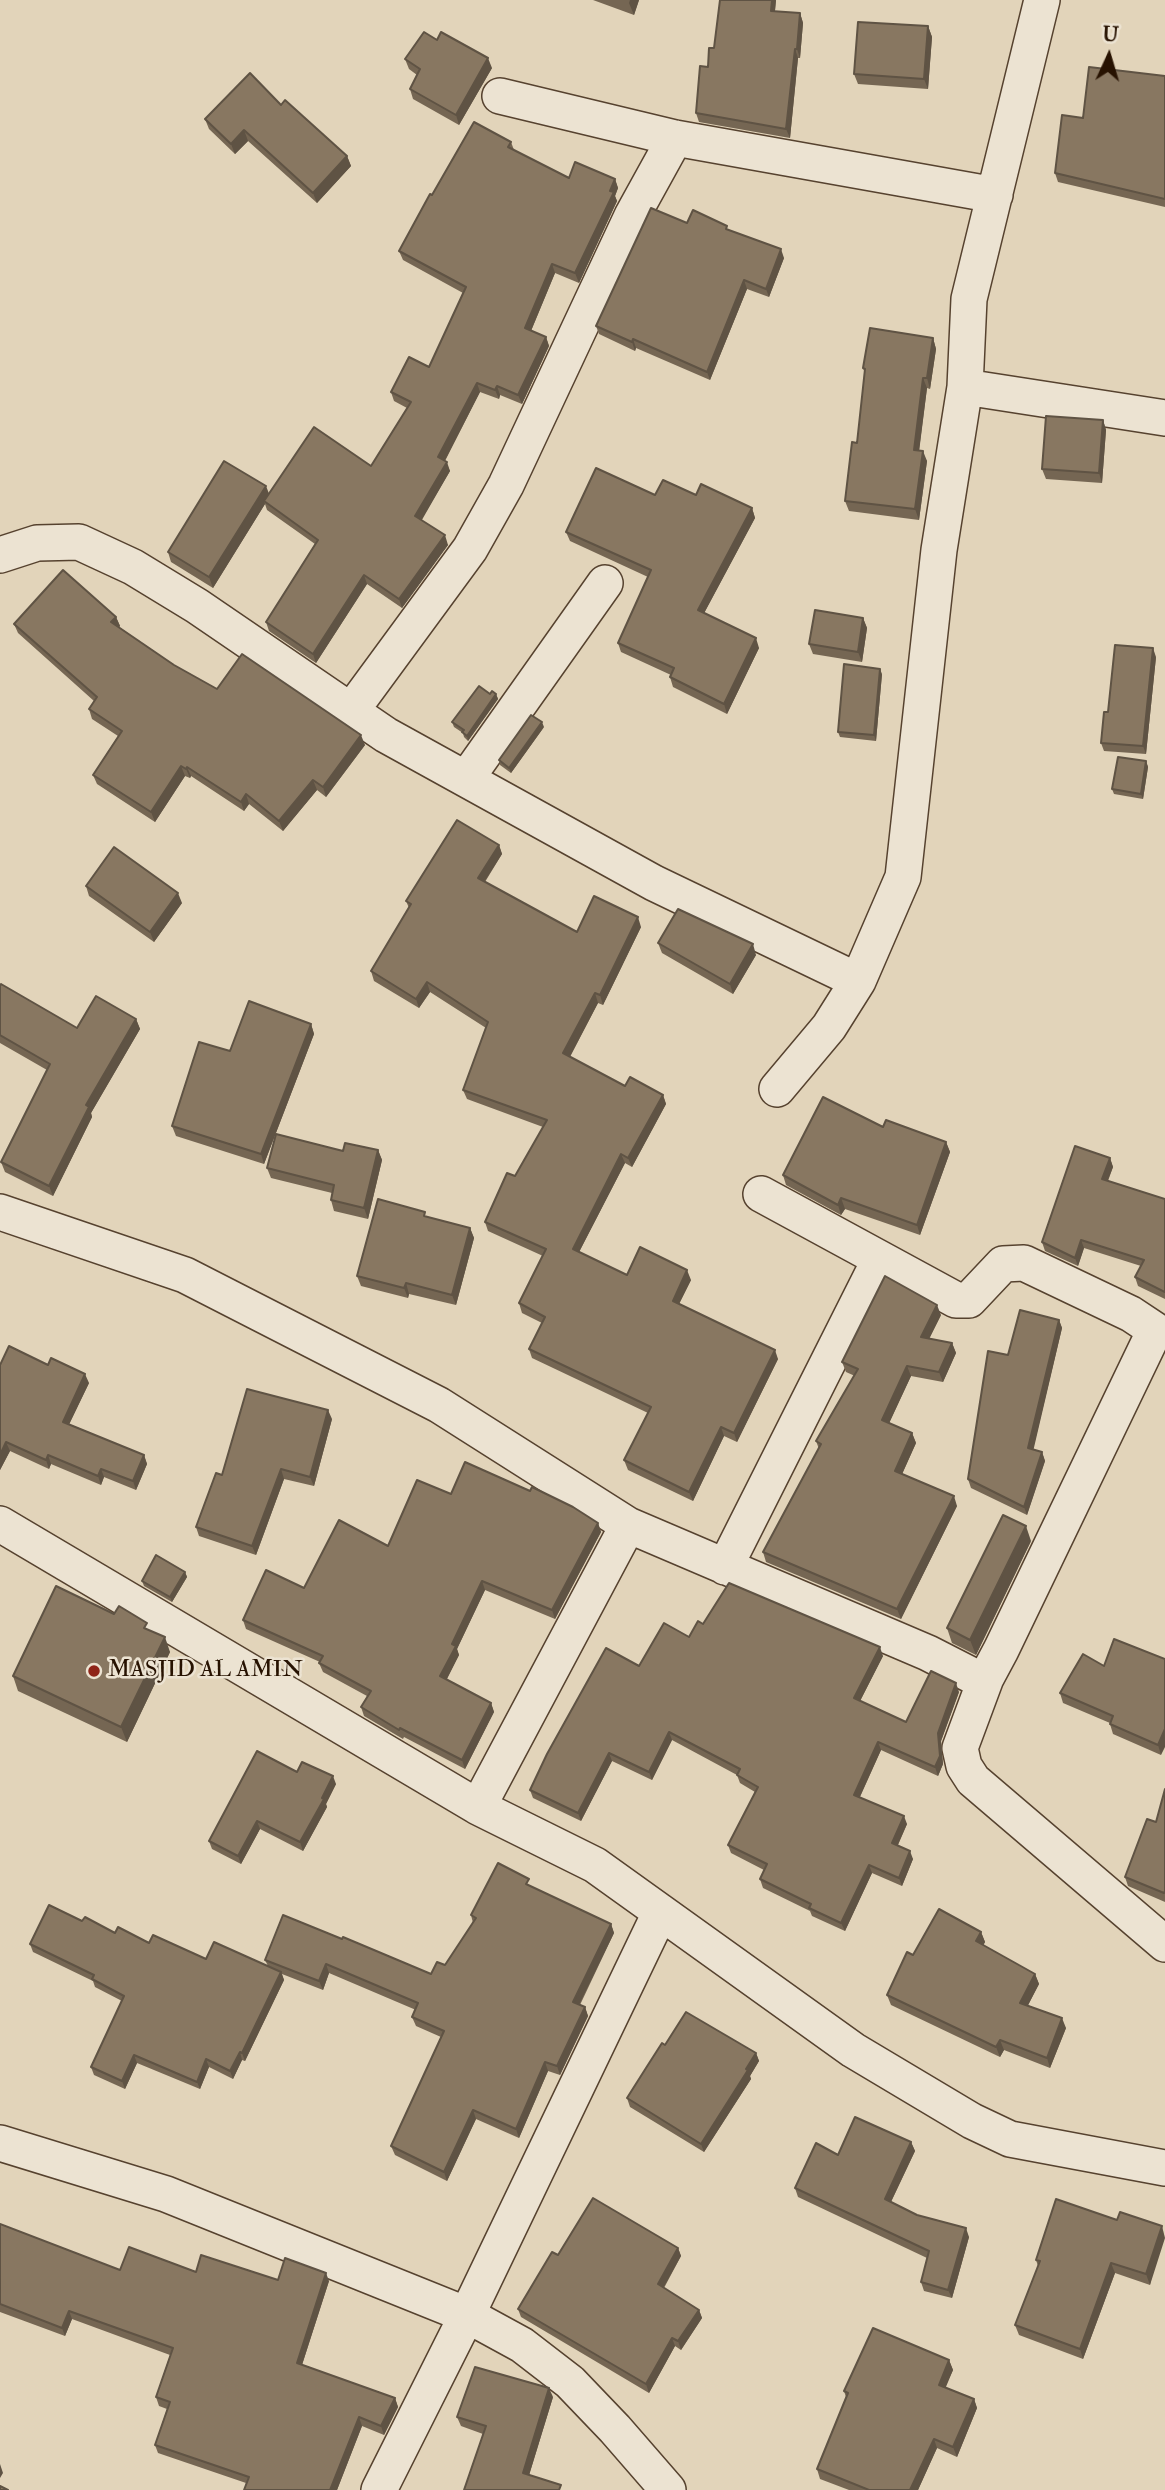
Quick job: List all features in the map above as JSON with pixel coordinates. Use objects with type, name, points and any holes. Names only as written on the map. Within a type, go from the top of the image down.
[{"type":"street","points":[[777,1089],[829,1027],[858,981],[902,877],[939,550],[965,387],[970,299],[1042,0]]},
{"type":"street","points":[[500,96],[675,138],[995,195]]},
{"type":"street","points":[[351,711],[470,549],[506,485],[632,216],[675,138]]},
{"type":"street","points":[[965,387],[1165,418]]},
{"type":"street","points":[[0,555],[37,543],[79,542],[133,568],[197,606],[386,735],[654,883],[858,981]]},
{"type":"street","points":[[466,779],[605,583]]},
{"type":"street","points":[[761,1194],[956,1300],[969,1300],[1003,1264],[1024,1263],[1131,1314],[1155,1330],[986,1678],[960,1748],[964,1766],[974,1780],[1165,1944]]},
{"type":"street","points":[[0,1212],[185,1275],[439,1405],[628,1525],[928,1653],[971,1675],[986,1678]]},
{"type":"street","points":[[725,1567],[880,1259]]},
{"type":"street","points":[[0,1524],[478,1807],[595,1865],[853,2050],[972,2121],[1010,2139],[1165,2168]]},
{"type":"street","points":[[478,1807],[628,1525]]},
{"type":"street","points":[[379,2490],[467,2315],[660,1913]]},
{"type":"street","points":[[0,2143],[166,2194],[467,2315],[522,2345],[570,2382],[668,2490]]},
{"type":"building","points":[[720,0],[772,0],[771,11],[800,13],[786,129],[696,113],[700,66],[708,67],[709,48],[714,48]]},
{"type":"building","points":[[858,22],[928,26],[924,79],[854,74]]},
{"type":"building","points":[[424,32],[437,40],[441,32],[488,58],[456,115],[410,89],[420,69],[405,59]]},
{"type":"building","points":[[1089,67],[1165,76],[1165,199],[1055,173],[1062,115],[1083,118]]},
{"type":"building","points":[[250,73],[281,105],[285,100],[347,156],[313,193],[244,130],[231,144],[205,119]]},
{"type":"building","points":[[474,122],[511,142],[508,147],[569,178],[575,162],[615,179],[610,191],[614,192],[575,273],[552,264],[525,328],[546,337],[518,395],[497,386],[495,390],[477,383],[438,457],[447,462],[415,516],[445,535],[399,599],[364,575],[313,654],[266,622],[318,540],[264,501],[314,427],[371,466],[411,402],[391,392],[409,357],[429,367],[466,287],[399,251]]},
{"type":"building","points":[[651,208],[687,223],[693,210],[727,226],[726,229],[781,249],[766,289],[744,280],[707,372],[633,339],[632,342],[596,326]]},
{"type":"building","points":[[870,328],[933,338],[927,378],[923,378],[914,450],[923,451],[915,509],[845,501],[852,442],[857,443],[863,368]]},
{"type":"building","points":[[1046,416],[1103,420],[1099,473],[1042,469]]},
{"type":"building","points":[[224,461],[266,486],[209,577],[168,552]]},
{"type":"building","points":[[596,468],[655,495],[663,480],[696,495],[701,484],[752,508],[698,610],[756,638],[724,704],[670,677],[674,668],[618,643],[651,570],[566,532]]},
{"type":"building","points":[[63,570],[116,617],[111,622],[174,665],[217,689],[242,654],[361,735],[323,787],[313,780],[279,821],[246,794],[241,802],[187,767],[186,769],[181,766],[151,812],[93,775],[122,731],[89,709],[97,697],[14,624]]},
{"type":"building","points":[[815,610],[863,618],[858,652],[809,644]]},
{"type":"building","points":[[1115,645],[1153,648],[1143,746],[1101,743],[1104,712],[1108,712]]},
{"type":"building","points":[[844,664],[880,669],[874,735],[838,732]]},
{"type":"building","points":[[479,686],[490,694],[492,691],[496,694],[467,736],[462,732],[464,730],[452,722]]},
{"type":"building","points":[[531,715],[542,722],[509,768],[499,760]]},
{"type":"building","points":[[1118,757],[1146,761],[1141,794],[1112,789]]},
{"type":"building","points":[[457,820],[499,845],[478,878],[577,932],[594,896],[638,917],[600,995],[595,993],[563,1053],[625,1086],[630,1077],[663,1095],[628,1158],[621,1154],[573,1249],[627,1275],[640,1247],[687,1270],[673,1301],[775,1350],[734,1433],[721,1427],[689,1492],[624,1460],[651,1407],[529,1349],[545,1317],[519,1303],[546,1249],[485,1222],[507,1173],[515,1176],[547,1120],[463,1090],[488,1022],[427,982],[416,999],[371,971],[411,904],[406,901]]},
{"type":"building","points":[[114,847],[178,893],[150,932],[86,886]]},
{"type":"building","points":[[678,909],[753,944],[730,984],[658,943]]},
{"type":"building","points":[[1,984],[77,1028],[96,996],[136,1019],[86,1105],[89,1107],[49,1186],[1,1162],[50,1064],[0,1035]]},
{"type":"building","points":[[249,1001],[311,1024],[261,1154],[172,1126],[199,1042],[230,1051]]},
{"type":"building","points":[[823,1097],[883,1127],[886,1120],[946,1142],[917,1225],[841,1198],[838,1205],[783,1175]]},
{"type":"building","points":[[276,1134],[343,1151],[345,1143],[378,1150],[364,1208],[331,1200],[334,1185],[267,1168]]},
{"type":"building","points":[[1075,1146],[1110,1158],[1102,1179],[1165,1199],[1165,1292],[1135,1277],[1144,1260],[1081,1240],[1075,1258],[1042,1242]]},
{"type":"building","points":[[378,1199],[425,1212],[424,1216],[470,1228],[452,1295],[406,1283],[404,1288],[357,1276]]},
{"type":"building","points":[[885,1276],[937,1305],[921,1337],[952,1343],[939,1372],[907,1366],[882,1420],[912,1433],[895,1471],[954,1496],[897,1609],[763,1552],[821,1444],[816,1441],[858,1369],[842,1362]]},
{"type":"building","points":[[1020,1310],[1059,1320],[1028,1448],[1042,1452],[1024,1507],[968,1479],[988,1351],[1008,1355]]},
{"type":"building","points":[[9,1346],[48,1365],[51,1358],[85,1374],[63,1422],[144,1455],[133,1481],[101,1469],[98,1476],[48,1455],[46,1460],[6,1442],[0,1455],[0,1365]]},
{"type":"building","points":[[247,1389],[328,1410],[310,1477],[281,1469],[252,1546],[196,1527],[216,1473],[222,1475]]},
{"type":"building","points":[[465,1462],[530,1491],[532,1487],[598,1523],[552,1610],[482,1581],[452,1644],[456,1646],[440,1676],[491,1703],[462,1760],[400,1728],[399,1730],[361,1707],[371,1691],[319,1663],[323,1656],[243,1620],[266,1570],[304,1588],[339,1520],[388,1546],[417,1480],[451,1494]]},
{"type":"building","points":[[1003,1515],[1026,1526],[970,1640],[947,1628]]},
{"type":"building","points":[[156,1555],[185,1572],[170,1597],[142,1581]]},
{"type":"building","points":[[729,1583],[880,1647],[854,1698],[906,1722],[931,1671],[956,1683],[938,1733],[940,1756],[935,1767],[878,1742],[854,1795],[904,1816],[892,1843],[910,1851],[899,1878],[869,1865],[841,1923],[809,1908],[811,1904],[760,1879],[767,1864],[728,1845],[758,1787],[737,1775],[740,1769],[669,1732],[649,1772],[609,1753],[578,1813],[530,1790],[606,1648],[639,1666],[664,1623],[689,1637],[698,1621],[703,1624]]},
{"type":"building","name":"MASJID AL AMIN","points":[[56,1586],[114,1614],[119,1606],[147,1623],[144,1628],[165,1637],[121,1727],[13,1676]]},
{"type":"building","points":[[1114,1639],[1165,1659],[1165,1729],[1158,1745],[1110,1724],[1113,1716],[1060,1693],[1083,1654],[1104,1666]]},
{"type":"building","points":[[257,1751],[297,1772],[302,1762],[333,1776],[322,1798],[324,1799],[300,1842],[257,1821],[238,1856],[209,1841]]},
{"type":"building","points":[[1165,1789],[1164,1893],[1125,1877],[1147,1819],[1156,1822]]},
{"type":"building","points":[[498,1863],[529,1879],[526,1884],[611,1924],[573,2002],[585,2007],[557,2066],[545,2062],[516,2129],[473,2110],[444,2172],[391,2146],[444,2031],[412,2017],[418,2003],[326,1964],[319,1981],[265,1960],[283,1915],[431,1974],[437,1962],[445,1965],[476,1918],[471,1915]]},
{"type":"building","points":[[49,1905],[82,1921],[85,1917],[115,1933],[118,1927],[149,1943],[153,1935],[206,1959],[214,1942],[281,1972],[242,2053],[240,2052],[230,2071],[206,2059],[197,2082],[134,2055],[122,2081],[91,2067],[124,1996],[92,1979],[94,1975],[30,1944]]},
{"type":"building","points":[[939,1909],[981,1932],[976,1941],[1035,1974],[1020,2003],[1062,2018],[1047,2058],[1000,2040],[996,2047],[887,1995],[907,1952],[913,1955]]},
{"type":"building","points":[[686,2012],[756,2053],[701,2144],[627,2098],[662,2043],[665,2045]]},
{"type":"building","points":[[855,2117],[911,2142],[885,2199],[917,2215],[966,2228],[948,2290],[921,2282],[929,2251],[795,2188],[816,2143],[838,2155]]},
{"type":"building","points":[[593,2198],[678,2248],[658,2284],[699,2310],[678,2341],[672,2338],[646,2384],[518,2309],[552,2252],[558,2255]]},
{"type":"building","points":[[1056,2199],[1117,2220],[1120,2212],[1162,2226],[1146,2274],[1111,2263],[1080,2349],[1015,2325],[1040,2261],[1036,2260]]},
{"type":"building","points":[[0,2224],[120,2270],[129,2247],[196,2272],[201,2255],[278,2280],[285,2258],[326,2273],[297,2363],[395,2398],[381,2426],[359,2417],[330,2490],[244,2490],[249,2477],[155,2445],[170,2402],[156,2397],[173,2348],[69,2311],[62,2328],[0,2304]]},
{"type":"building","points":[[873,2328],[949,2360],[939,2385],[974,2399],[953,2447],[934,2439],[910,2490],[869,2490],[817,2469],[848,2393],[844,2391]]},
{"type":"building","points":[[475,2367],[549,2388],[523,2473],[561,2485],[559,2490],[464,2490],[486,2426],[457,2417]]},
{"type":"place","name":"MASJID AL AMIN","points":[[94,1671]]}]
